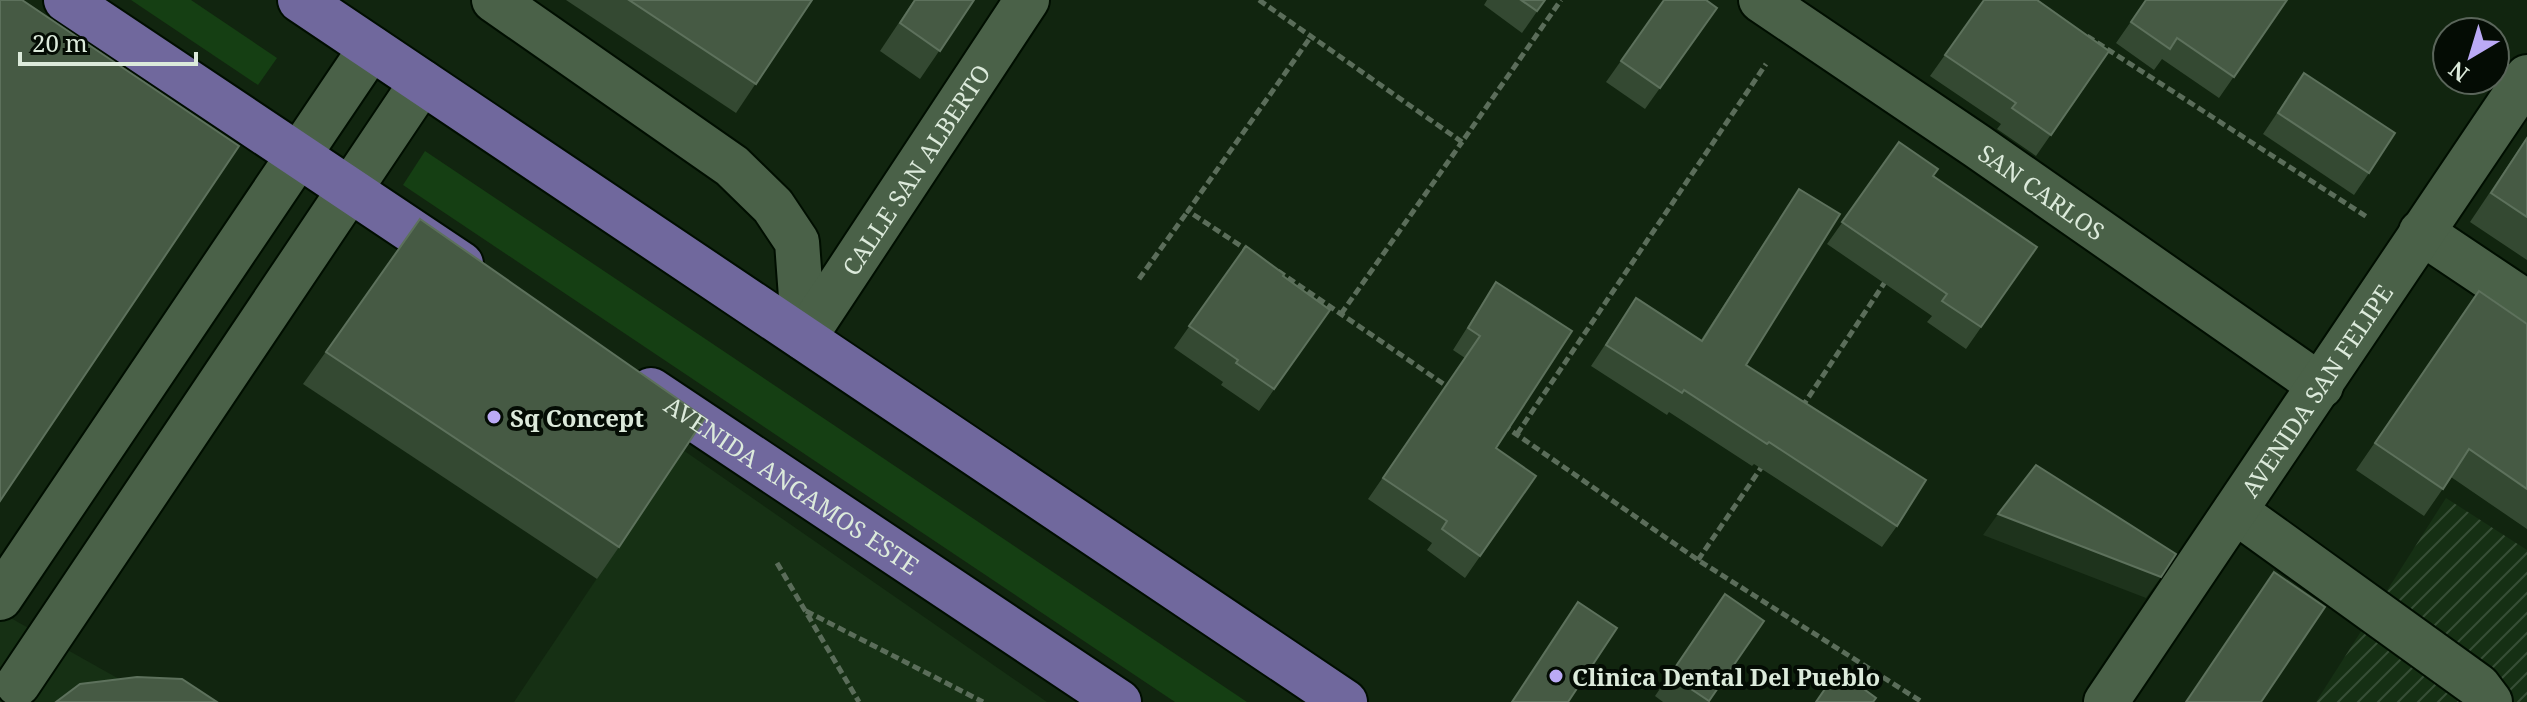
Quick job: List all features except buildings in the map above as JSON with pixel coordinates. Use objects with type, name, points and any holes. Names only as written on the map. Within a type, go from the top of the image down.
[{"type":"main road","points":[[66,0],[498,288]]},
{"type":"main road","points":[[300,0],[1345,702]]},
{"type":"main road","name":"AVENIDA ANGAMOS ESTE","points":[[617,367],[1119,702]]},
{"type":"street","points":[[494,0],[732,166],[773,206],[797,242],[804,338]]},
{"type":"street","name":"CALLE SAN ALBERTO","points":[[804,338],[1027,0]]},
{"type":"street","name":"SAN CARLOS","points":[[1777,11],[2321,386]]},
{"type":"street","points":[[0,598],[371,48]]},
{"type":"street","name":"AVENIDA SAN FELIPE","points":[[2106,702],[2527,77]]},
{"type":"street","points":[[18,684],[422,82]]},
{"type":"street","points":[[2416,239],[2527,303]]},
{"type":"street","points":[[72,491],[123,527]]},
{"type":"street","points":[[2235,511],[2478,686],[2490,702]]},
{"type":"path","points":[[1259,0],[1462,142]]},
{"type":"path","points":[[1341,314],[1561,0]]},
{"type":"path","points":[[1517,435],[1777,11]]},
{"type":"path","points":[[2078,30],[2416,239]]},
{"type":"path","points":[[1139,279],[1312,35]]},
{"type":"path","points":[[1188,211],[1252,254]]},
{"type":"path","points":[[1278,271],[1454,391]]},
{"type":"path","points":[[1794,418],[1890,275]]},
{"type":"path","points":[[1492,417],[1698,560],[1922,702]]},
{"type":"path","points":[[1698,560],[1768,457]]},
{"type":"path","points":[[777,563],[858,701],[866,702]]},
{"type":"path","points":[[806,611],[983,702]]},
{"type":"shaded area","points":[[131,0],[191,0],[277,58],[258,85]]},
{"type":"shaded area","points":[[425,151],[1247,702],[1175,702],[403,185]]},
{"type":"shaded area","points":[[683,450],[1047,702],[514,702]]},
{"type":"shaded area","points":[[2446,498],[2527,550],[2527,702],[2316,702]]},
{"type":"shaded area","points":[[0,612],[160,702],[0,702]]},
{"type":"place","name":"Sq Concept","points":[[494,417]]},
{"type":"place","name":"Clinica Dental Del Pueblo","points":[[1556,676]]}]
